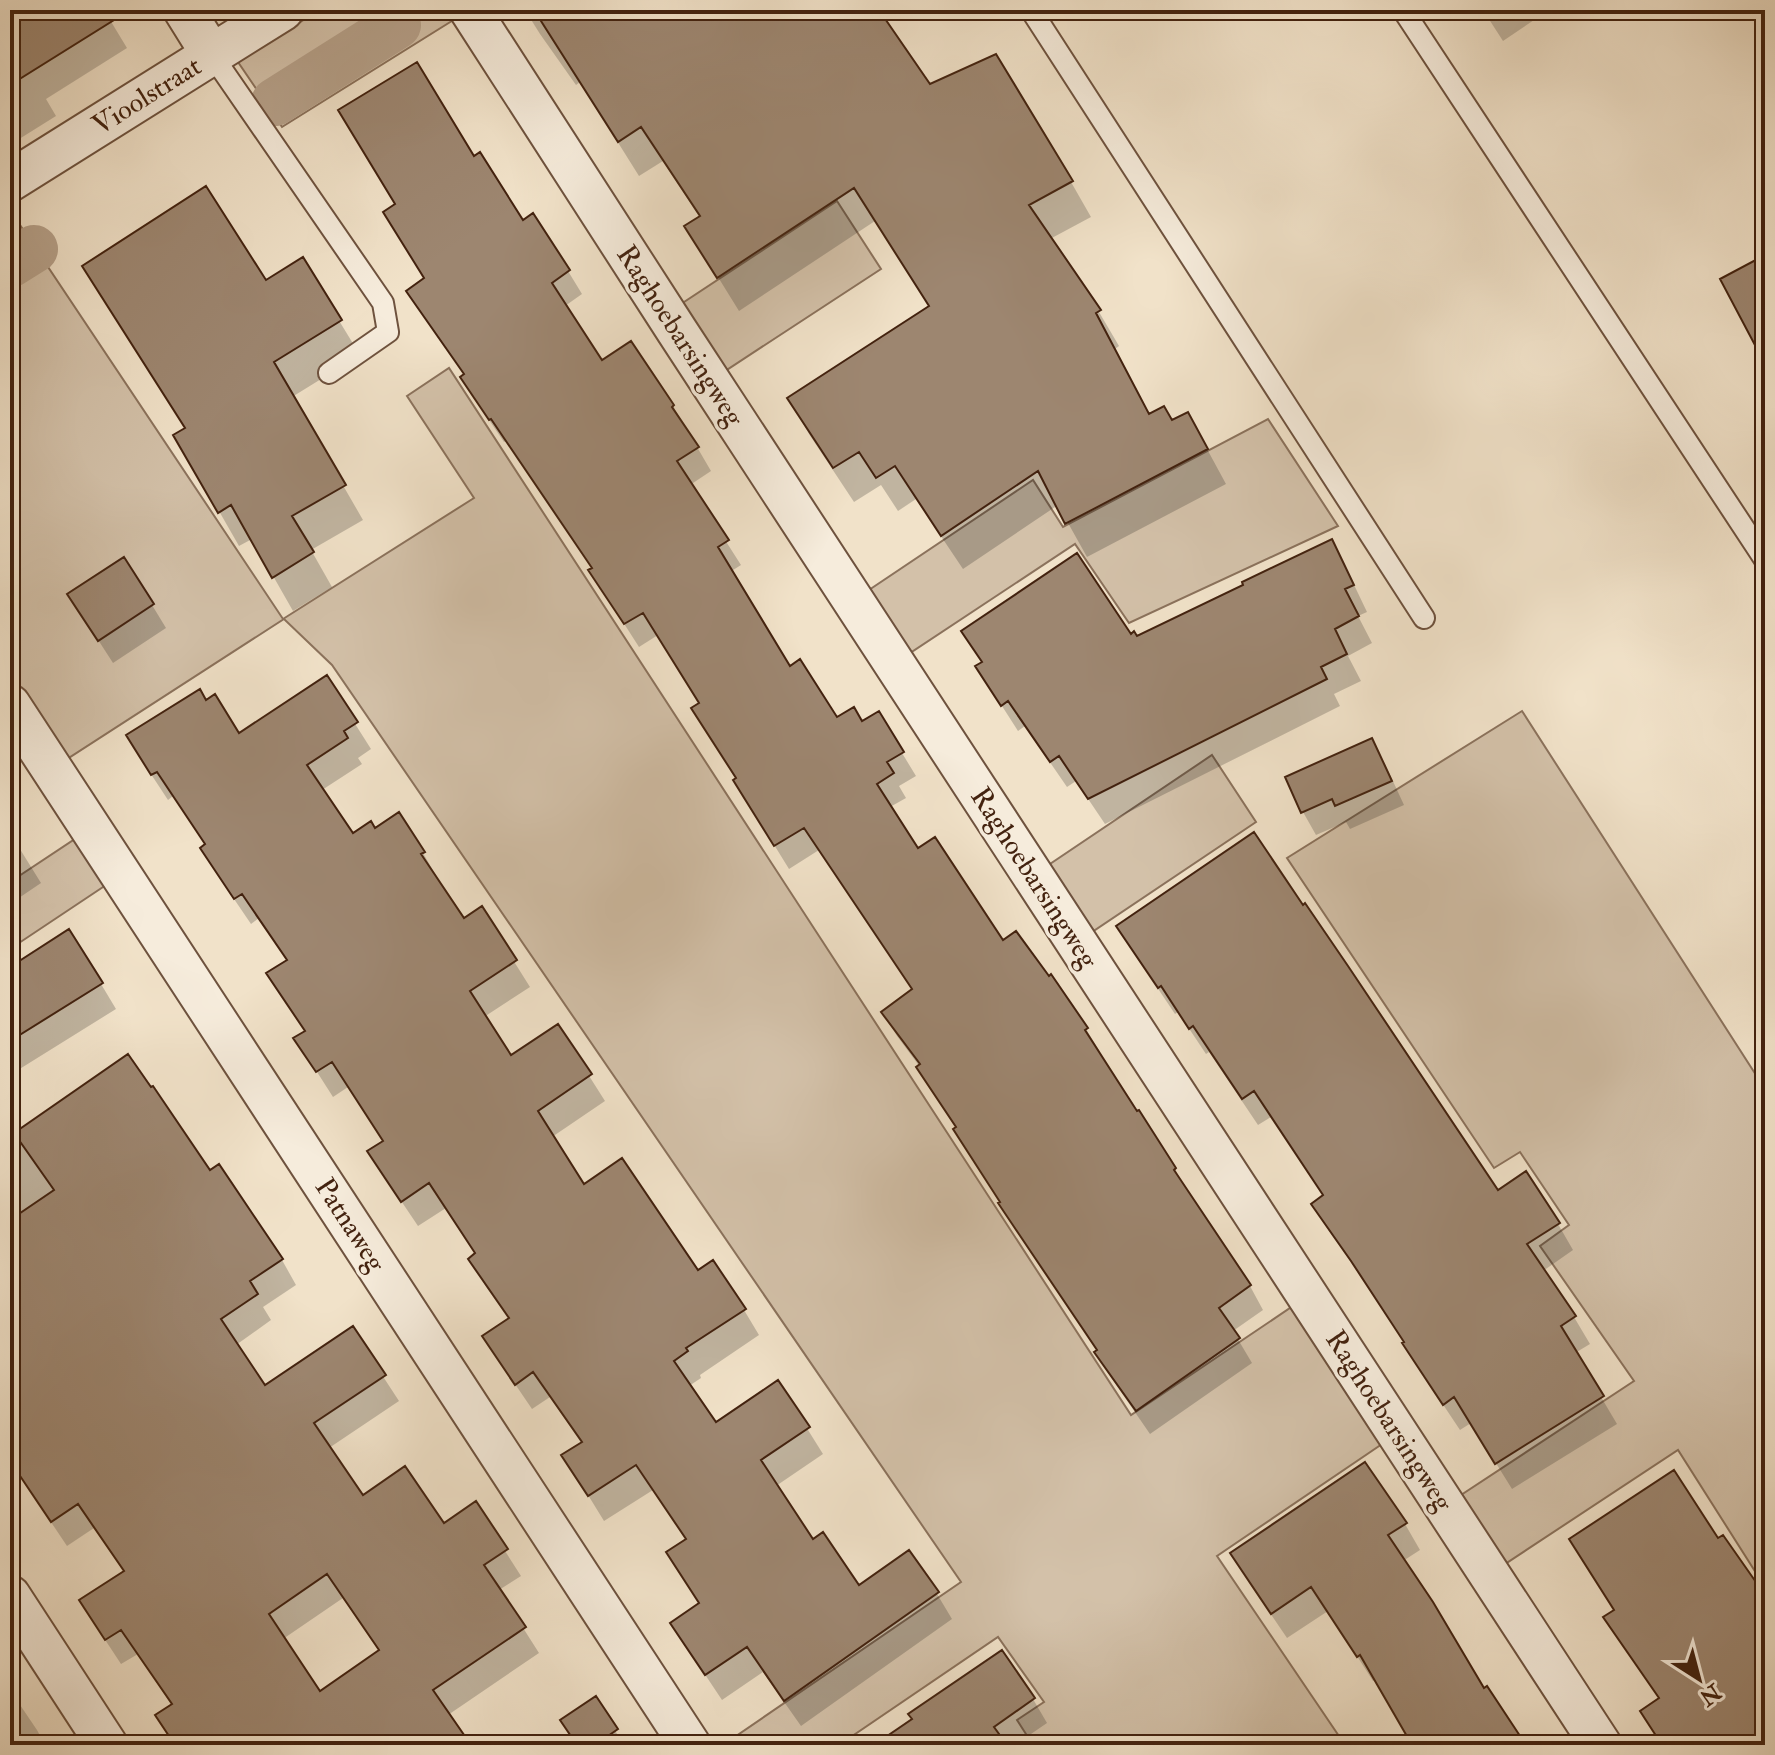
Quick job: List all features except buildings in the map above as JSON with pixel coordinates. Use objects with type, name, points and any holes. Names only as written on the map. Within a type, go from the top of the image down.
[{"type":"street","points":[[184,10],[212,55]]},
{"type":"street","name":"Vioolstraat","points":[[10,181],[283,10]]},
{"type":"street","name":"Raghoebarsingweg","points":[[470,10],[1601,1745]]},
{"type":"street","name":"Patnaweg","points":[[10,705],[690,1745]]},
{"type":"street","points":[[10,1596],[107,1745]]},
{"type":"lane","points":[[1031,10],[1424,618]]},
{"type":"lane","points":[[1403,10],[1765,560]]},
{"type":"lane","points":[[212,55],[383,303],[388,332],[329,373]]},
{"type":"shaded area","points":[[319,10],[449,10],[455,19],[282,127],[238,62]]},
{"type":"shaded area","points":[[837,201],[881,269],[719,375],[675,308]]},
{"type":"shaded area","points":[[10,210],[283,619],[474,498],[407,396],[449,368],[1131,1415],[1293,1306],[1385,1442],[1217,1556],[1345,1745],[1033,1745],[1017,1720],[1044,1702],[998,1637],[839,1745],[723,1745],[961,1582],[332,665],[284,619],[67,759],[10,672]]},
{"type":"shaded area","points":[[1268,419],[1338,526],[1129,623],[1075,544],[907,655],[866,592],[1033,480],[1063,527]]},
{"type":"shaded area","points":[[1522,711],[1765,1089],[1765,1587],[1678,1450],[1502,1566],[1458,1497],[1634,1381],[1540,1246],[1569,1225],[1520,1152],[1494,1168],[1287,858]]},
{"type":"shaded area","points":[[1212,755],[1256,822],[1092,932],[1047,866]]},
{"type":"shaded area","points":[[78,837],[109,883],[10,949],[10,882]]},
{"type":"waterway","points":[[275,102],[397,25]]},
{"type":"waterway","points":[[10,264],[34,249]]}]
